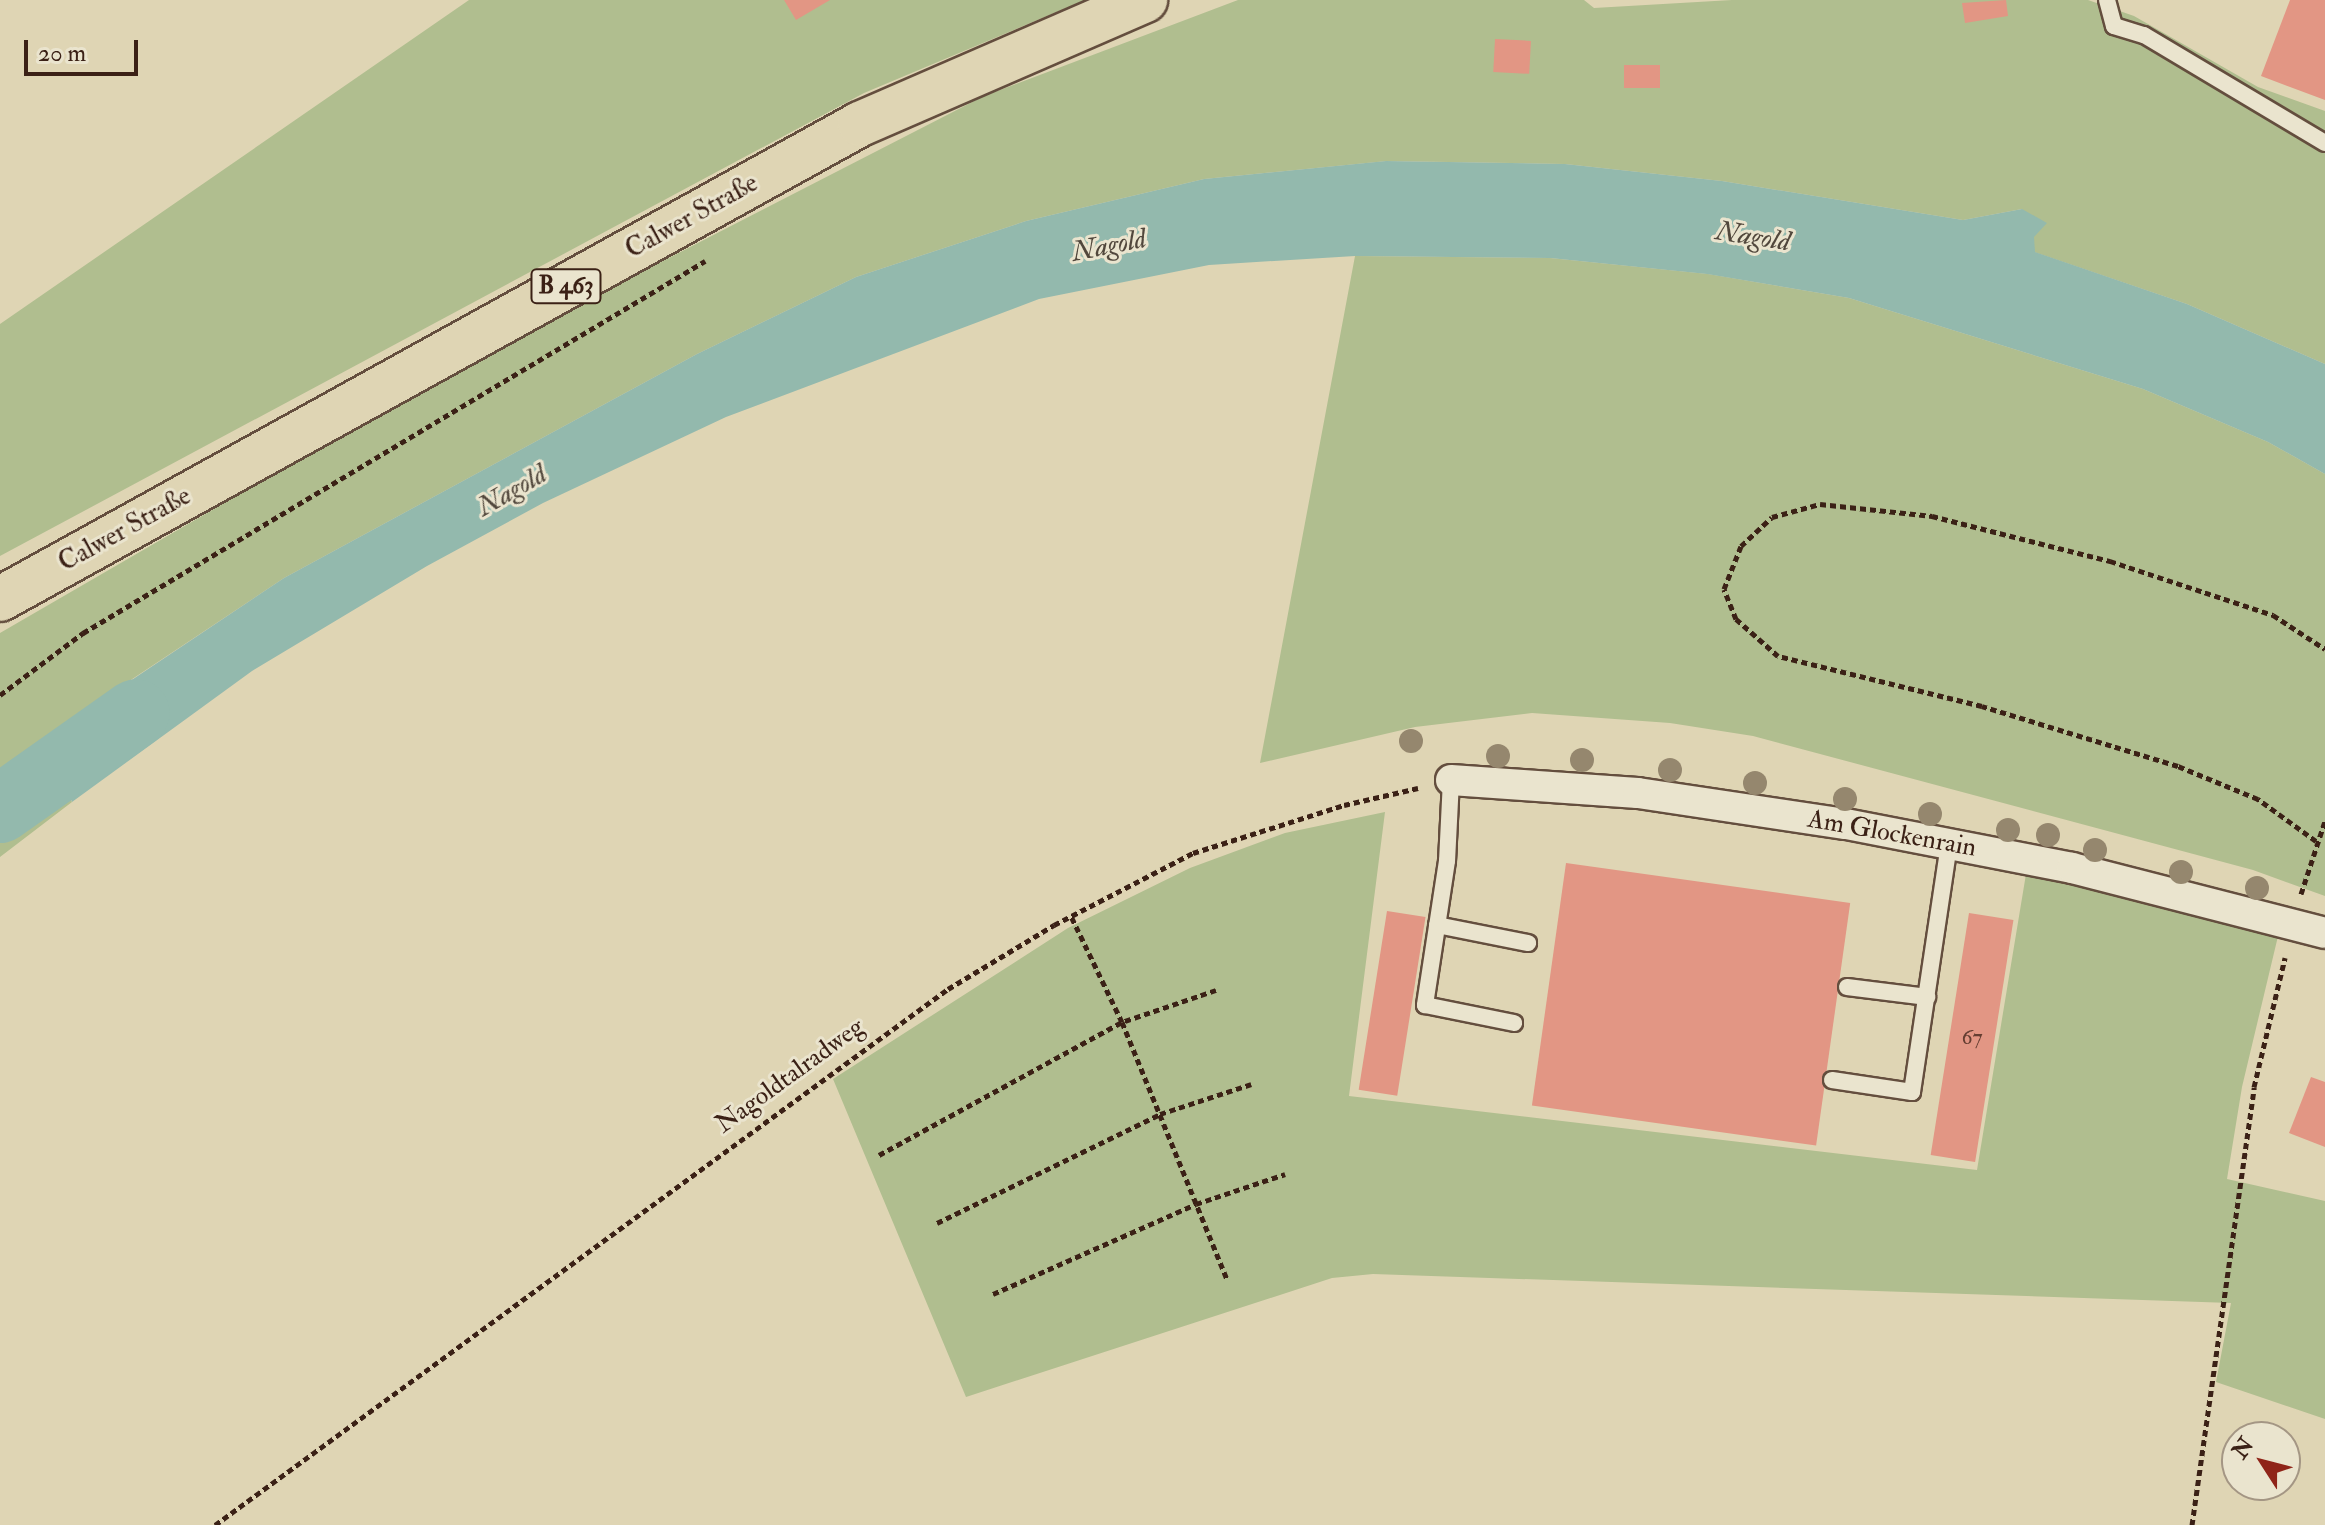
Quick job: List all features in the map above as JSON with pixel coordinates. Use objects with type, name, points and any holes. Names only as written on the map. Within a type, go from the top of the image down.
[{"type":"main road","name":"Calwer Straße","points":[[0,599],[860,124],[1145,0]]},
{"type":"street","name":"Am Glockenrain","points":[[1451,780],[1638,793],[1949,844],[2294,922],[2325,933]]},
{"type":"lane","points":[[2107,0],[2114,26],[2144,35],[2325,143]]},
{"type":"lane","points":[[1451,780],[1447,861],[1425,1005],[1514,1023]]},
{"type":"lane","points":[[1832,1080],[1912,1092],[1949,844]]},
{"type":"lane","points":[[1437,925],[1528,943]]},
{"type":"lane","points":[[1847,987],[1927,997]]},
{"type":"path","points":[[0,695],[83,633],[708,259]]},
{"type":"path","points":[[2316,841],[2258,799],[2178,766],[1982,706],[1778,656],[1736,619],[1724,589],[1741,546],[1772,517],[1834,505],[1932,516],[2110,561],[2273,615],[2325,649]]},
{"type":"path","name":"Nagoldtalradweg","points":[[215,1525],[816,1081],[948,989],[1071,916],[1193,853],[1344,805],[1451,780]]},
{"type":"path","points":[[2192,1525],[2254,1087],[2294,922],[2316,841],[2325,821]]},
{"type":"path","points":[[1071,916],[1122,1022],[1227,1279]]},
{"type":"path","points":[[879,1155],[1122,1022],[1216,990]]},
{"type":"path","points":[[937,1223],[1160,1114],[1251,1084]]},
{"type":"path","points":[[993,1294],[1196,1204],[1285,1174]]},
{"type":"green space","points":[[469,0],[1085,0],[864,93],[0,556],[0,324]]},
{"type":"green space","points":[[1238,0],[1584,0],[1594,8],[1732,0],[2088,0],[2134,16],[2258,87],[2325,111],[2325,364],[2187,304],[2034,252],[2022,209],[1963,220],[1722,181],[1565,164],[1387,161],[1204,179],[1026,221],[856,277],[697,354],[284,578],[39,741],[72,802],[0,857],[0,633],[478,356],[984,96]]},
{"type":"green space","points":[[1355,256],[1550,258],[1708,274],[1849,298],[2143,389],[2268,442],[2325,474],[2325,896],[2253,870],[1753,736],[1670,723],[1532,713],[1415,727],[1260,763]]},
{"type":"green space","points":[[1385,812],[1349,1096],[1977,1170],[2026,874],[2279,932],[2242,1087],[2227,1179],[2325,1201],[2325,1419],[2216,1382],[2231,1303],[1373,1274],[1332,1278],[966,1397],[833,1079],[1068,928],[1190,868],[1285,833]]},
{"type":"water","points":[[1386,161],[1565,164],[1722,181],[1963,220],[2022,209],[2047,223],[2034,237],[2035,252],[2187,304],[2325,364],[2325,474],[2268,442],[2143,389],[1849,298],[1707,274],[1550,258],[1355,256],[1209,265],[1039,299],[726,417],[543,503],[427,566],[252,671],[72,802],[58,765],[39,742],[284,578],[697,354],[856,277],[1026,221],[1204,179]]},
{"type":"building","points":[[784,0],[830,0],[796,20]]},
{"type":"building","points":[[2006,0],[2008,16],[1965,23],[1962,3]]},
{"type":"building","points":[[2290,0],[2325,0],[2325,100],[2261,76]]},
{"type":"building","points":[[1495,39],[1531,41],[1529,74],[1493,72]]},
{"type":"building","points":[[1624,65],[1660,65],[1660,88],[1624,88]]},
{"type":"building","points":[[1566,863],[1850,903],[1816,1146],[1532,1106]]},
{"type":"building","points":[[1387,911],[1426,917],[1397,1096],[1359,1090]]},
{"type":"building","points":[[1969,913],[2013,920],[1975,1162],[1931,1155]]},
{"type":"building","points":[[2311,1077],[2325,1082],[2325,1147],[2289,1133]]},
{"type":"waterway","name":"Nagold","points":[[0,809],[136,713]]}]
